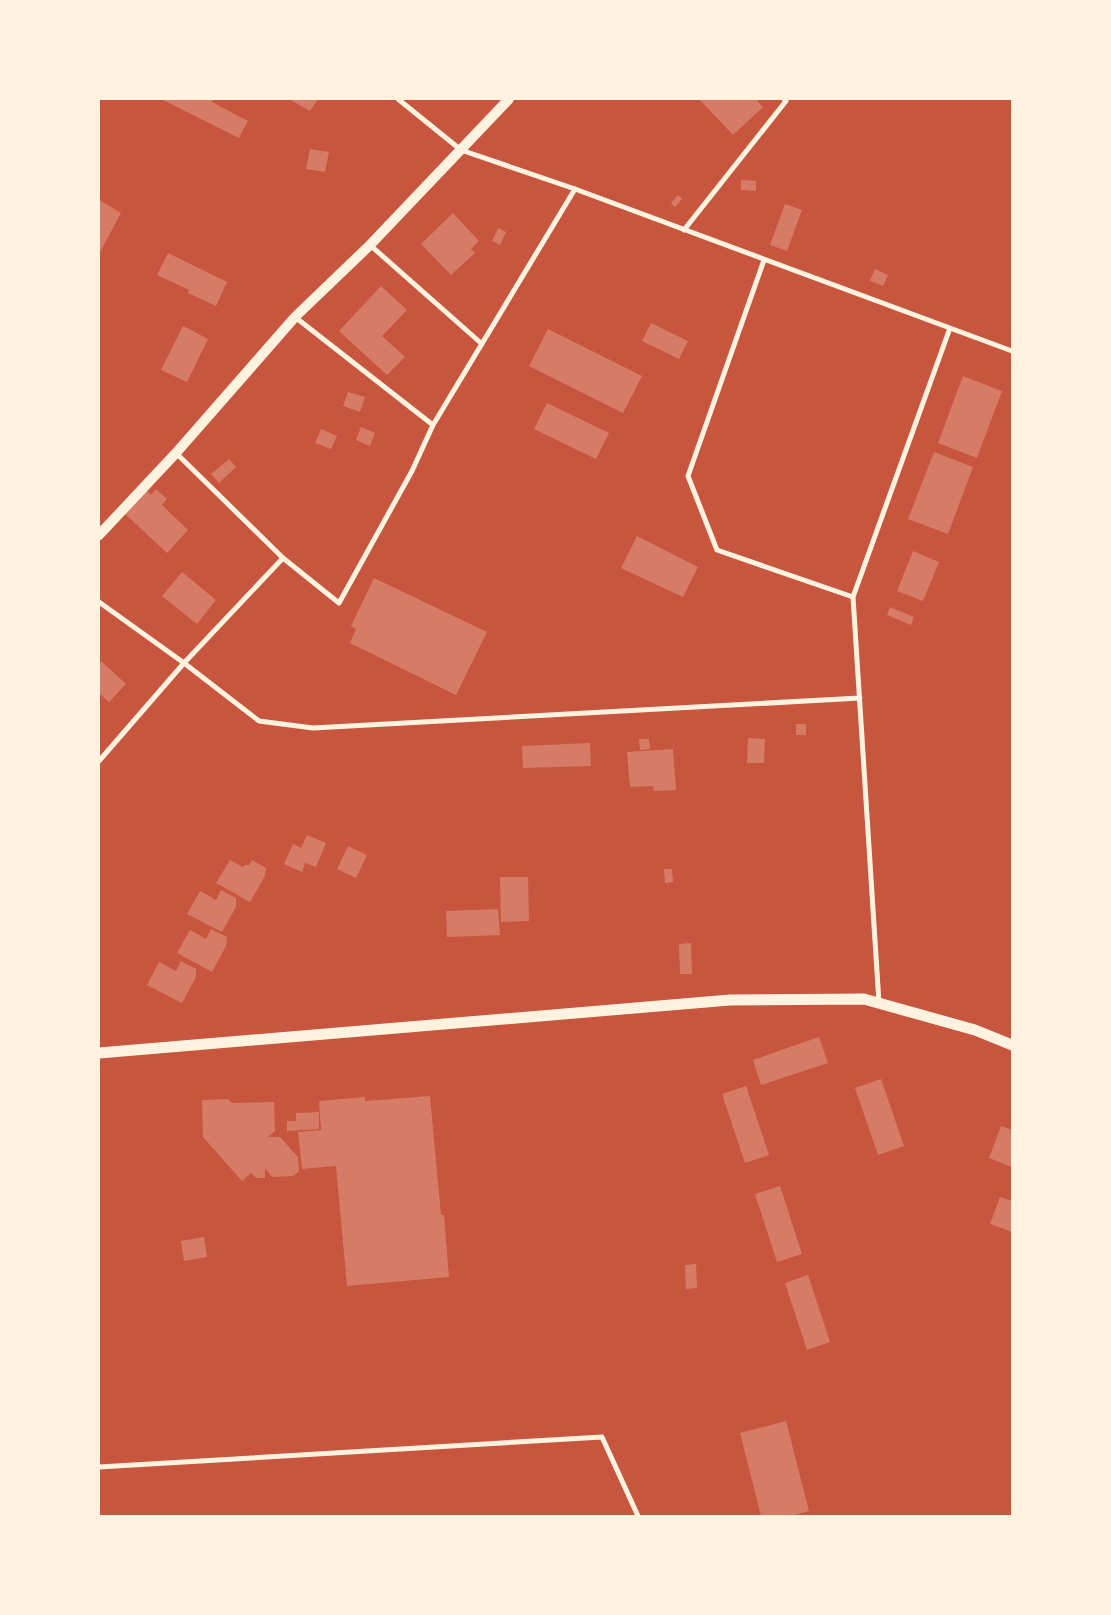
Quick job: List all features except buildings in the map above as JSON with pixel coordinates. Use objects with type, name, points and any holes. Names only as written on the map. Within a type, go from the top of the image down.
[{"type":"main road","points":[[99,535],[176,453],[295,317],[370,246],[509,99]]},
{"type":"main road","points":[[99,1054],[730,1000],[864,999],[975,1030],[1012,1045]]},
{"type":"street","points":[[398,99],[461,150],[1012,351]]},
{"type":"street","points":[[684,230],[786,101],[784,99]]},
{"type":"street","points":[[176,453],[283,558],[339,603],[412,470],[433,425],[575,190]]},
{"type":"street","points":[[370,246],[482,344]]},
{"type":"street","points":[[764,260],[688,476],[717,550],[854,597]]},
{"type":"street","points":[[295,317],[433,425]]},
{"type":"street","points":[[879,1004],[854,597],[950,328]]},
{"type":"street","points":[[99,761],[184,663],[283,558]]},
{"type":"street","points":[[99,602],[184,663],[259,721],[313,728],[860,698]]},
{"type":"street","points":[[99,1467],[602,1437],[638,1516]]}]
